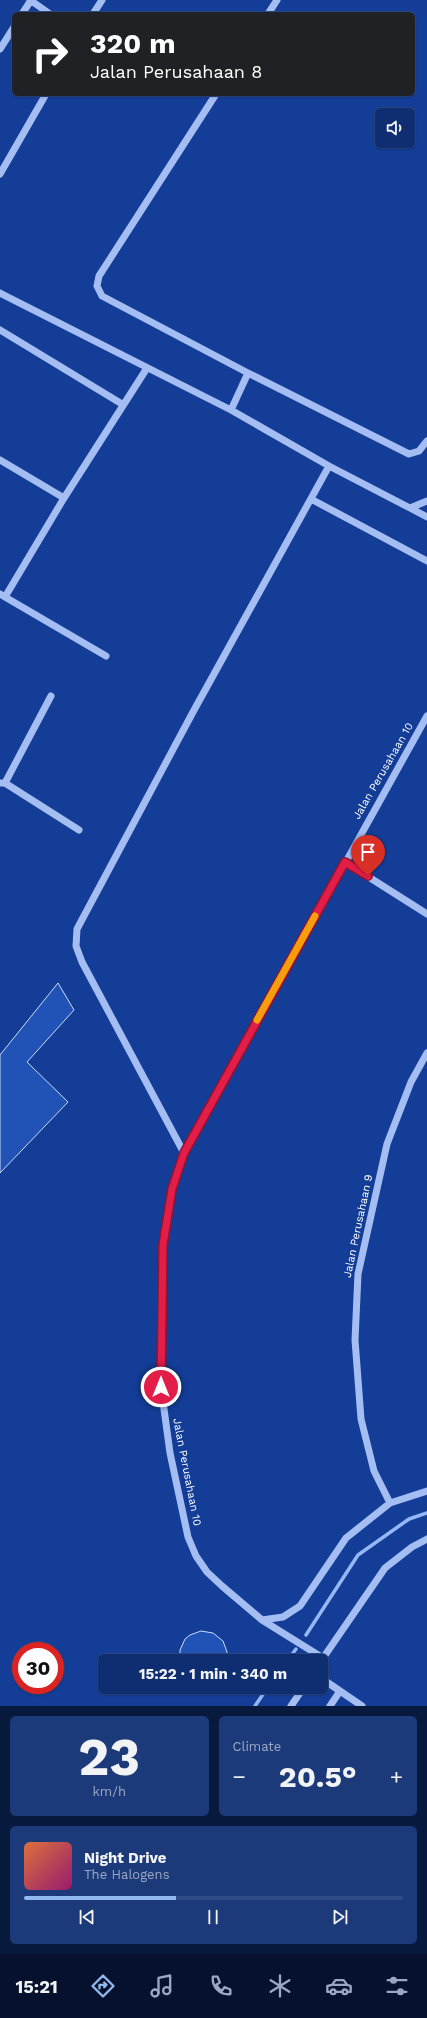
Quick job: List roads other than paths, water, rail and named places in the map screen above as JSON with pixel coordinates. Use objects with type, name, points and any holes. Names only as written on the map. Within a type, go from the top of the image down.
[{"type":"street","points":[[94,12],[102,0]]},
{"type":"street","points":[[269,12],[277,0]]},
{"type":"street","points":[[24,12],[35,1],[48,12]]},
{"type":"street","points":[[0,49],[12,30]]},
{"type":"street","points":[[0,174],[45,96]]},
{"type":"street","points":[[215,96],[99,276],[97,286],[102,296],[248,373],[409,454],[419,451],[427,441]]},
{"type":"street","points":[[0,293],[231,410],[329,466],[427,517]]},
{"type":"street","points":[[0,330],[122,404]]},
{"type":"street","points":[[106,656],[2,595],[122,404],[147,368]]},
{"type":"street","points":[[231,410],[248,373]]},
{"type":"street","points":[[0,460],[64,498]]},
{"type":"street","points":[[184,1153],[82,962],[76,946],[77,929],[193,712],[329,466]]},
{"type":"street","points":[[311,499],[427,561]]},
{"type":"street","points":[[410,508],[427,501]]},
{"type":"street","points":[[51,696],[3,783],[79,830]]},
{"type":"street","name":"Jalan Perusahaan 10","points":[[313,1654],[262,1620],[207,1572],[196,1556],[188,1537],[170,1453],[161,1387],[163,1245],[172,1189],[184,1153],[427,716]]},
{"type":"street","points":[[345,862],[427,914]]},
{"type":"street","name":"Jalan Perusahaan 9","points":[[390,1503],[374,1471],[361,1418],[355,1340],[358,1274],[387,1144],[411,1082],[427,1053]]},
{"type":"street","points":[[262,1620],[283,1618],[300,1606],[346,1538],[390,1503],[427,1490]]},
{"type":"street","points":[[326,1654],[385,1568],[412,1547],[427,1539]]},
{"type":"street","points":[[328,1683],[362,1706]]},
{"type":"street","points":[[330,1706],[340,1691]]},
{"type":"street","points":[[291,1706],[299,1694]]},
{"type":"waterway","points":[[306,1635],[358,1555],[409,1519],[427,1513]]},
{"type":"waterway","points":[[292,1654],[296,1649]]},
{"type":"waterway","points":[[255,1706],[263,1694]]}]
